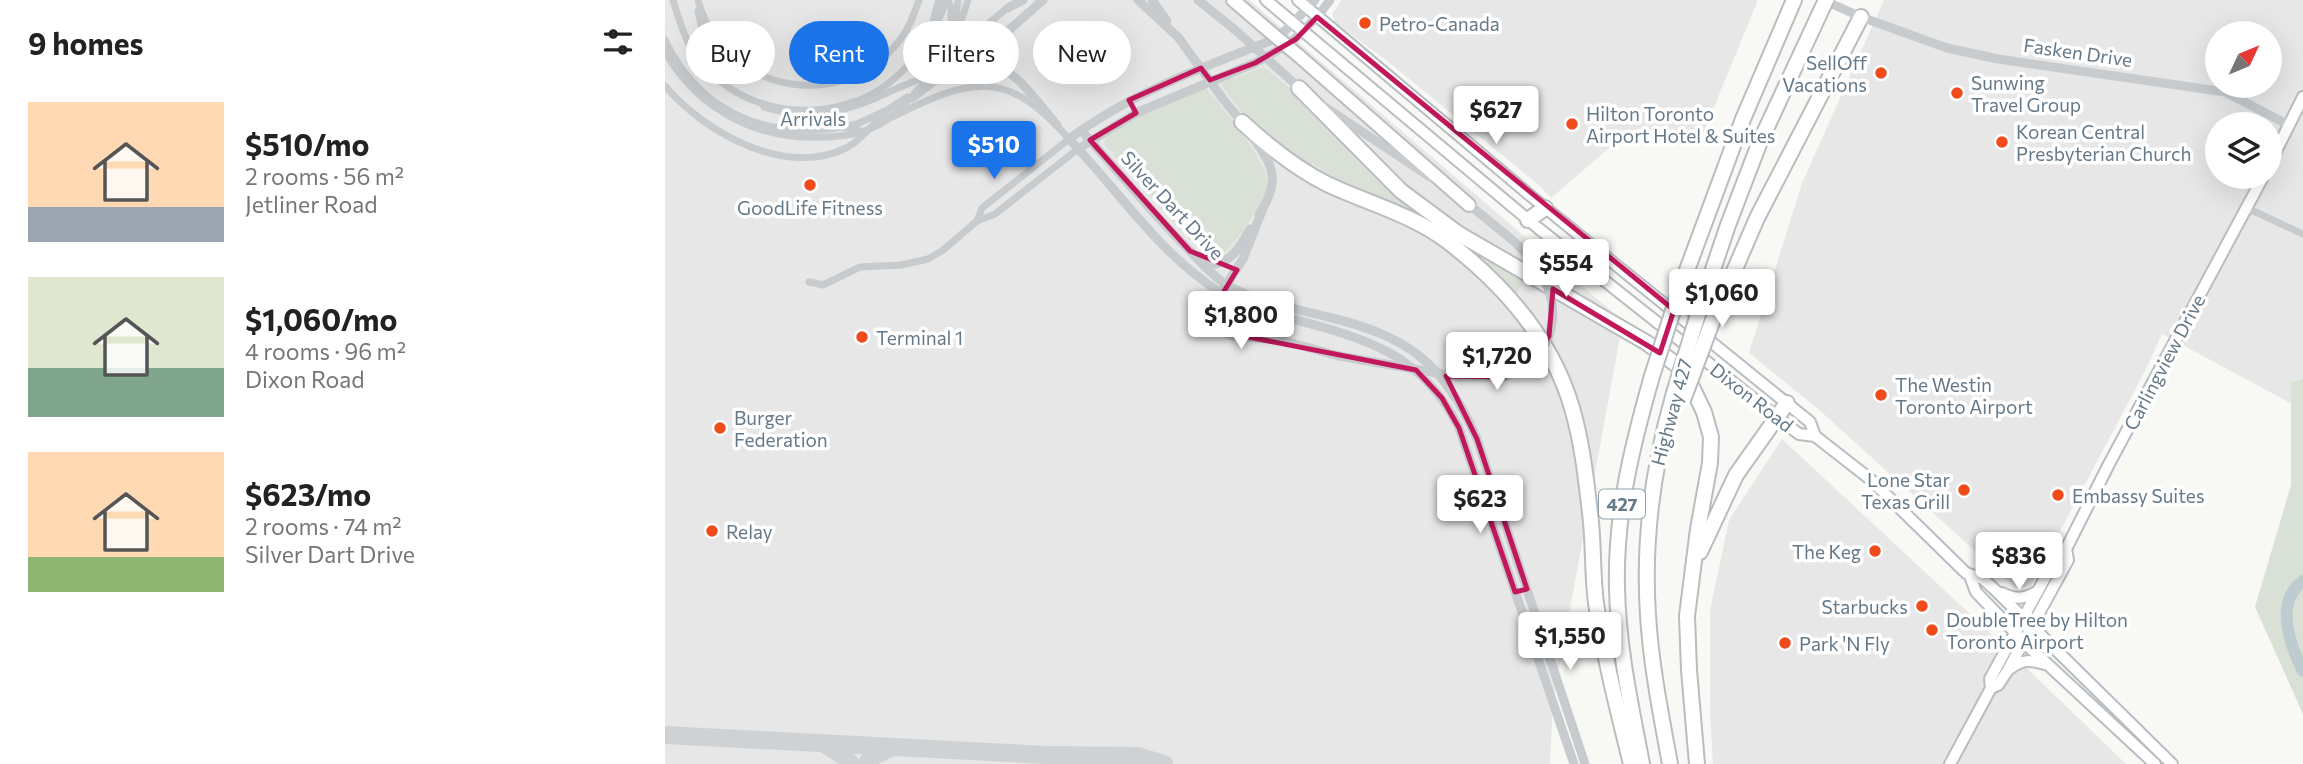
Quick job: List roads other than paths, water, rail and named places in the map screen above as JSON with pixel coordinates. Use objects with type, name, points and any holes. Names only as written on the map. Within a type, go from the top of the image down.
[{"type":"highway","points":[[1233,0],[1469,205]]},
{"type":"highway","name":"Highway 427","points":[[1671,764],[1653,663],[1646,585],[1648,524],[1660,447],[1679,396],[1699,311],[1728,225],[1759,144],[1825,0]]},
{"type":"highway","name":"Highway 427","points":[[1641,764],[1620,634],[1617,557],[1625,482],[1652,376],[1680,289],[1742,119],[1793,1]]},
{"type":"highway","points":[[1679,396],[1757,218],[1861,17]]},
{"type":"highway","points":[[1299,88],[1401,191],[1429,213],[1458,234],[1647,343],[1677,365],[1693,388],[1711,437],[1710,463],[1687,616],[1697,764]]},
{"type":"highway","points":[[1241,122],[1291,164],[1328,184],[1398,212],[1444,239],[1490,276],[1525,314],[1555,366],[1572,406],[1580,438],[1590,515],[1596,601],[1607,666],[1631,764]]},
{"type":"highway","points":[[1528,220],[1545,208]]},
{"type":"highway","points":[[1695,563],[1729,487],[1787,403]]},
{"type":"main road","name":"Dixon Road","points":[[1266,0],[1528,220],[1799,434],[1815,436],[1870,479],[1970,576],[1976,592],[2024,641],[2155,764]]},
{"type":"main road","name":"Dixon Road","points":[[1307,3],[1317,17],[1545,208],[1659,297],[1810,422],[1815,436]]},
{"type":"main road","points":[[2282,138],[2303,97]]},
{"type":"main road","name":"Carlingview Drive","points":[[1991,688],[1998,685],[2024,641],[2038,591],[2058,554],[2066,549],[2257,189]]},
{"type":"main road","name":"Carlingview Drive","points":[[1951,764],[1991,688],[1990,680],[2016,632],[2028,622],[2068,559],[2066,549]]},
{"type":"main road","name":"Dixon Road","points":[[1970,576],[1983,579],[1993,588],[2172,764]]},
{"type":"main road","points":[[1993,588],[2015,599],[2028,597],[2038,591]]},
{"type":"main road","points":[[2008,670],[2021,661],[2031,660],[2048,665]]},
{"type":"street","name":"Arrivals","points":[[672,0],[690,46],[708,69],[725,85],[743,96],[772,107],[793,111],[849,104],[880,89],[903,69]]},
{"type":"street","points":[[672,0],[681,32],[692,53],[723,85],[778,112],[815,115],[855,107],[906,84]]},
{"type":"street","points":[[697,0],[706,48],[723,85]]},
{"type":"street","points":[[697,0],[713,33],[737,61],[766,78],[803,86],[825,85],[842,80],[865,71],[879,61],[904,34],[919,0]]},
{"type":"street","points":[[932,21],[939,0]]},
{"type":"street","points":[[938,21],[947,0]]},
{"type":"street","points":[[947,0],[951,8],[951,21]]},
{"type":"street","name":"Arrivals","points":[[665,51],[689,87],[742,124],[776,135],[818,138],[855,134],[880,124],[901,108],[932,75],[944,57],[953,32],[958,0]]},
{"type":"street","points":[[961,21],[968,0]]},
{"type":"street","points":[[992,21],[1016,0]]},
{"type":"street","points":[[1008,8],[1023,0]]},
{"type":"street","points":[[1019,21],[1042,0]]},
{"type":"street","points":[[1138,0],[1178,37]]},
{"type":"street","points":[[1152,0],[1262,150],[1273,174],[1271,194],[1236,253],[1227,261],[1215,264],[1191,251]]},
{"type":"street","points":[[1198,0],[1299,88],[1469,205],[1510,238],[1536,263],[1544,276],[1552,308],[1549,336],[1542,350],[1526,368],[1504,377],[1460,377],[1339,356],[1281,340],[1235,336],[1223,332],[1214,323],[1213,307],[1243,258],[1262,211]]},
{"type":"street","points":[[1207,0],[1234,29]]},
{"type":"street","points":[[809,282],[823,285],[860,267],[901,265],[929,259],[977,220],[996,214],[1090,140],[1136,113],[1255,63],[1296,39],[1331,0]]},
{"type":"street","name":"Fasken Drive","points":[[1825,0],[1861,17],[1941,47],[1986,57],[2225,92],[2288,125]]},
{"type":"street","points":[[977,220],[982,208],[1081,131],[1129,100],[1270,41],[1293,23],[1307,3]]},
{"type":"street","points":[[665,40],[681,67],[707,95],[734,113],[759,124],[789,130],[829,130],[857,124],[888,110]]},
{"type":"street","points":[[665,51],[692,87],[725,113],[747,125],[772,133],[800,137],[834,136],[860,131],[956,90],[977,85],[989,85],[1018,96],[1057,125]]},
{"type":"street","points":[[1019,81],[1069,139]]},
{"type":"street","points":[[881,122],[917,84]]},
{"type":"street","points":[[665,86],[698,118],[721,133],[758,149],[796,157],[823,156],[845,149],[858,141],[888,110],[920,84]]},
{"type":"street","points":[[901,108],[932,84]]},
{"type":"street","points":[[1129,100],[1136,113]]},
{"type":"street","points":[[815,115],[837,126],[860,131]]},
{"type":"street","name":"Silver Dart Drive","points":[[1081,131],[1224,289],[1368,328],[1409,348],[1436,370],[1457,397],[1477,439],[1585,764]]},
{"type":"street","name":"Silver Dart Drive","points":[[1069,139],[1182,264],[1276,315],[1383,349],[1405,361],[1424,377],[1442,398],[1459,428],[1574,764]]},
{"type":"street","points":[[2247,208],[2303,234]]},
{"type":"street","points":[[1515,592],[1527,589]]},
{"type":"waterway","points":[[2303,581],[2294,590],[2287,612],[2293,649],[2303,671]]},
{"type":"place","name":"Petro-Canada","points":[[1365,23]]},
{"type":"place","name":"SellOff Vacations","points":[[1881,73]]},
{"type":"place","name":"Sunwing Travel Group","points":[[1957,93]]},
{"type":"place","name":"Hilton Toronto Airport Hotel & Suites","points":[[1572,124]]},
{"type":"place","name":"Korean Central Presbyterian Church","points":[[2002,142]]},
{"type":"place","name":"GoodLife Fitness","points":[[810,185]]},
{"type":"place","name":"Terminal 1","points":[[862,337]]},
{"type":"place","name":"The Westin Toronto Airport","points":[[1881,395]]},
{"type":"place","name":"Burger Federation","points":[[720,428]]},
{"type":"place","name":"Lone Star Texas Grill","points":[[1964,490]]},
{"type":"place","name":"Embassy Suites","points":[[2058,495]]},
{"type":"place","name":"Relay","points":[[712,531]]},
{"type":"place","name":"The Keg","points":[[1875,551]]},
{"type":"place","name":"Starbucks","points":[[1922,606]]},
{"type":"place","name":"DoubleTree by Hilton Toronto Airport","points":[[1932,630]]},
{"type":"place","name":"Park 'N Fly","points":[[1785,643]]}]
